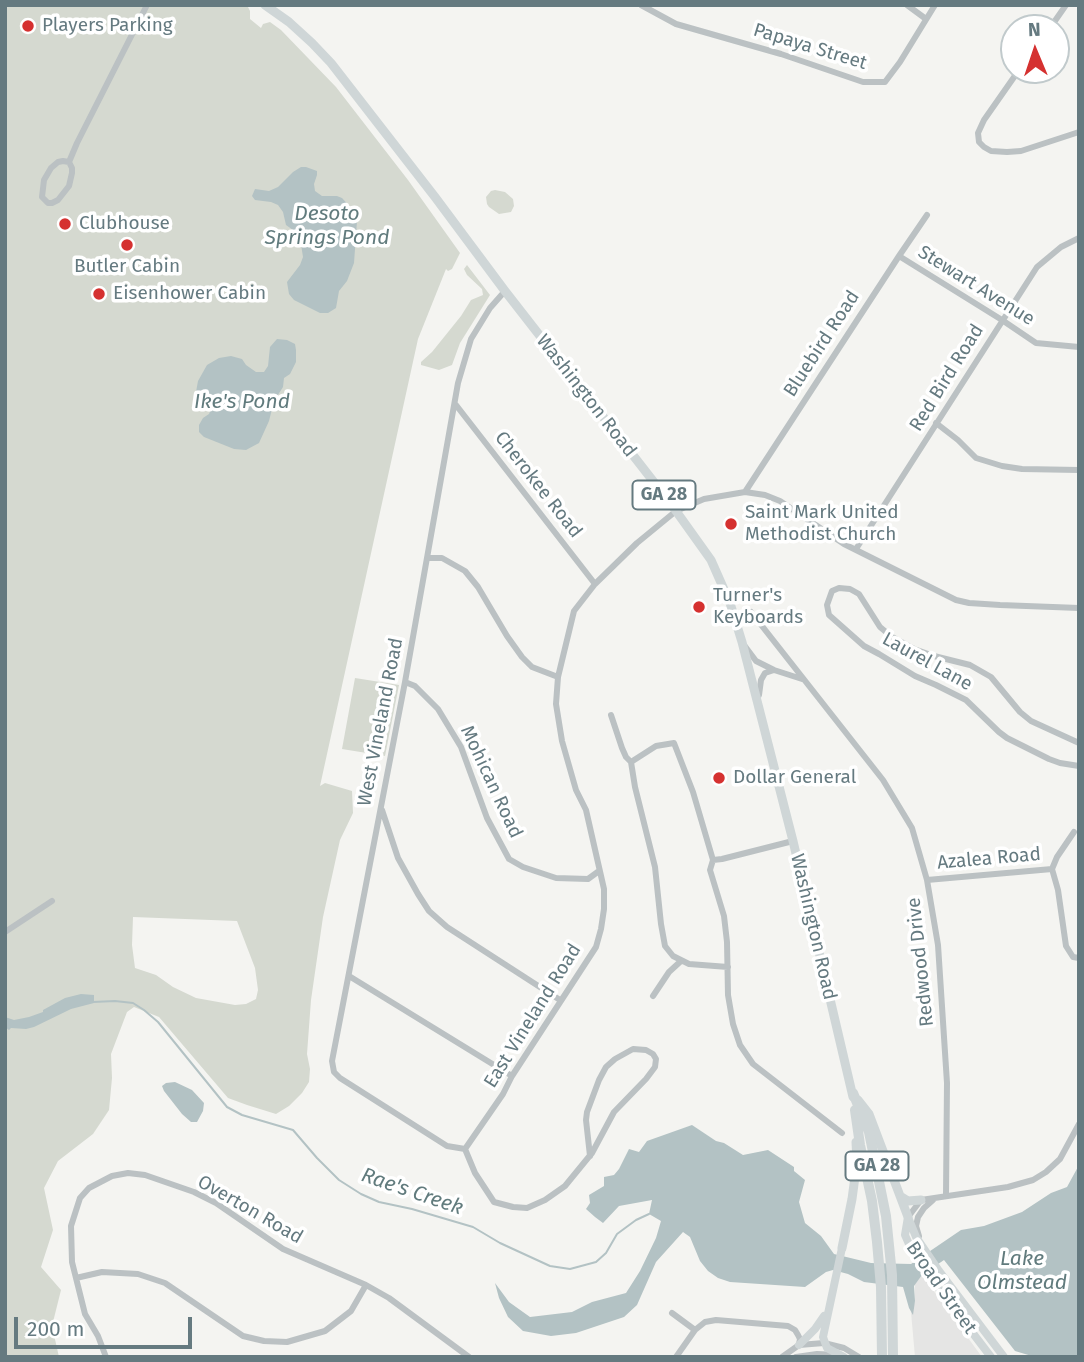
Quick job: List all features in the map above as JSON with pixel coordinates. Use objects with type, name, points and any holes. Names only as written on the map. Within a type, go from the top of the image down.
[{"type":"highway","name":"GA 28","points":[[853,1093],[869,1132],[878,1173],[883,1241],[882,1357]]},
{"type":"highway","name":"GA 28","points":[[883,1241],[892,1275],[892,1357]]},
{"type":"main road","name":"Washington Road","points":[[267,6],[296,29],[331,63],[711,560],[730,603],[742,642],[853,1093]]},
{"type":"main road","points":[[853,1093],[869,1114],[908,1217]]},
{"type":"main road","points":[[842,1356],[831,1351],[824,1343],[823,1337],[852,1199],[857,1162],[853,1093]]},
{"type":"main road","points":[[900,1196],[908,1201],[921,1200]]},
{"type":"main road","name":"Broad Street","points":[[908,1217],[921,1245],[1004,1357]]},
{"type":"main road","name":"Broad Street","points":[[908,1217],[905,1235],[912,1251],[990,1357]]},
{"type":"main road","points":[[799,1345],[815,1329],[828,1310]]},
{"type":"street","points":[[69,162],[58,162],[47,173],[42,194],[46,202],[54,202],[68,188],[72,173],[69,162],[147,5]]},
{"type":"street","name":"Papaya Street","points":[[641,5],[676,23],[863,82],[885,82],[936,5]]},
{"type":"street","points":[[907,5],[926,19]]},
{"type":"street","points":[[1009,84],[978,133],[979,142],[984,147],[991,151],[1021,151],[1079,132]]},
{"type":"street","name":"Bluebird Road","points":[[745,492],[927,215]]},
{"type":"street","name":"Red Bird Road","points":[[856,549],[1037,267],[1061,247],[1079,238]]},
{"type":"street","name":"Stewart Avenue","points":[[899,256],[1036,343],[1079,347]]},
{"type":"street","name":"West Vineland Road","points":[[465,1149],[447,1146],[340,1078],[334,1072],[332,1061],[463,362],[471,339],[489,308],[505,291]]},
{"type":"street","name":"Cherokee Road","points":[[456,405],[595,584]]},
{"type":"street","points":[[936,424],[976,457],[1002,466],[1079,470]]},
{"type":"street","points":[[745,492],[780,500],[829,535],[956,600],[979,604],[1079,608]]},
{"type":"street","name":"East Vineland Road","points":[[465,1149],[596,947],[601,929],[604,889],[586,810],[576,790],[562,741],[556,704],[558,677],[574,611],[595,584],[637,543],[676,512],[704,499],[745,492]]},
{"type":"street","points":[[428,558],[442,558],[465,571],[522,657],[532,667],[558,677]]},
{"type":"street","name":"Laurel Lane","points":[[1079,743],[1031,721],[990,677],[970,665],[914,649],[892,637],[880,627],[859,594],[839,587],[832,592],[827,605],[829,615],[864,646],[915,677],[966,700],[1007,738],[1049,759],[1079,766]]},
{"type":"street","name":"Redwood Drive","points":[[751,612],[888,788],[912,828],[927,880],[938,945],[947,1083],[946,1195]]},
{"type":"street","points":[[742,642],[756,661],[803,680]]},
{"type":"street","points":[[759,710],[761,680],[765,673],[774,670]]},
{"type":"street","name":"Mohican Road","points":[[405,682],[415,686],[438,709],[461,747],[487,818],[509,859],[523,867],[556,878],[588,879],[599,871]]},
{"type":"street","points":[[611,715],[622,748],[631,762],[655,867],[665,946],[673,956],[689,964],[728,967]]},
{"type":"street","points":[[631,762],[656,746],[674,743],[693,793],[713,860],[710,870],[724,916],[727,942],[728,995],[740,1045],[752,1064],[842,1133]]},
{"type":"street","points":[[381,808],[398,858],[429,911],[447,927],[561,1000]]},
{"type":"street","name":"Azalea Road","points":[[927,880],[1052,869],[1074,832]]},
{"type":"street","points":[[713,860],[793,841]]},
{"type":"street","points":[[1052,869],[1058,890],[1066,946],[1073,957],[1079,958]]},
{"type":"street","points":[[5,932],[52,901]]},
{"type":"street","points":[[653,996],[662,981],[681,961]]},
{"type":"street","points":[[348,976],[512,1076]]},
{"type":"street","points":[[465,1149],[475,1173],[494,1202],[527,1208],[545,1200],[565,1186],[590,1156],[614,1112],[655,1067],[656,1059],[653,1054],[634,1049],[615,1059],[606,1068],[587,1112],[590,1156]]},
{"type":"street","points":[[908,1217],[921,1200],[1008,1187],[1033,1180],[1060,1159],[1079,1124]]},
{"type":"street","name":"Overton Road","points":[[106,1356],[85,1314],[72,1262],[71,1226],[80,1198],[89,1188],[112,1176],[128,1173],[145,1175],[194,1192],[234,1215],[283,1249],[389,1297],[469,1357]]},
{"type":"street","points":[[921,1245],[916,1226],[918,1217],[934,1199]]},
{"type":"street","points":[[76,1278],[102,1272],[138,1274],[165,1283],[243,1336],[264,1341],[287,1342],[325,1331],[351,1311],[366,1285]]},
{"type":"street","points":[[672,1313],[695,1330]]},
{"type":"street","points":[[677,1357],[695,1330],[705,1322],[716,1320],[788,1326],[798,1335],[799,1345]]},
{"type":"street","points":[[782,1357],[799,1345],[824,1343],[844,1348],[859,1357]]},
{"type":"street","points":[[796,1357],[817,1354],[842,1356]]},
{"type":"shaded area","points":[[5,5],[247,5],[250,19],[261,28],[263,24],[270,22],[281,30],[336,87],[460,253],[452,269],[446,269],[418,339],[320,786],[325,783],[352,791],[353,813],[340,840],[323,917],[311,1000],[307,1054],[309,1082],[289,1106],[276,1114],[228,1098],[159,1017],[134,1007],[127,1012],[111,1054],[109,1110],[93,1134],[58,1161],[44,1188],[53,1230],[41,1267],[61,1290],[52,1326],[59,1357],[5,1357]],"holes":[[[133,917],[237,921],[255,968],[258,990],[256,999],[246,1004],[235,1005],[196,998],[156,975],[135,968]]]},
{"type":"shaded area","points":[[495,190],[505,192],[513,199],[511,212],[499,214],[489,207],[486,197]]},
{"type":"shaded area","points":[[467,265],[490,295],[460,343],[452,365],[439,370],[421,365],[471,300],[483,295],[482,289],[467,275],[464,269]]},
{"type":"shaded area","points":[[355,678],[399,685],[385,756],[342,749]]},
{"type":"shaded area","points":[[922,1275],[982,1357],[915,1357],[911,1312],[915,1301],[915,1284]]},
{"type":"water","name":"Desoto Springs Pond","points":[[301,167],[317,171],[315,191],[322,196],[342,198],[353,210],[357,221],[354,263],[347,281],[339,291],[336,308],[328,313],[320,313],[294,300],[289,294],[287,282],[303,257],[300,238],[286,225],[278,205],[255,200],[252,196],[255,189],[269,191],[278,187]]},
{"type":"water","name":"Ike's Pond","points":[[277,339],[295,344],[296,362],[290,374],[284,378],[283,387],[274,401],[259,443],[246,450],[234,449],[204,437],[199,432],[199,425],[211,409],[210,404],[196,392],[198,381],[207,365],[219,358],[231,356],[242,359],[256,372],[264,372],[268,366],[270,347]]},
{"type":"water","points":[[81,994],[94,995],[94,1003],[71,1009],[34,1027],[9,1030],[5,1027],[5,1017],[14,1020],[29,1017],[43,1012],[65,998]]},
{"type":"water","points":[[175,1082],[192,1090],[204,1103],[197,1122],[191,1122],[182,1114],[164,1091],[162,1086]]},
{"type":"water","name":"Lake Olmstead","points":[[692,1125],[743,1155],[768,1150],[794,1167],[794,1171],[805,1180],[799,1202],[805,1223],[821,1236],[834,1254],[871,1263],[911,1264],[961,1230],[984,1226],[1022,1212],[1051,1193],[1067,1187],[1079,1165],[1079,1357],[1035,1357],[1015,1351],[944,1260],[922,1275],[914,1286],[913,1315],[903,1287],[864,1282],[833,1270],[805,1287],[730,1282],[718,1278],[700,1261],[690,1237],[683,1232],[656,1262],[637,1305],[624,1317],[576,1333],[551,1336],[523,1331],[508,1317],[495,1283],[509,1302],[530,1317],[572,1312],[592,1302],[626,1293],[640,1271],[661,1221],[649,1214],[652,1200],[619,1206],[603,1223],[586,1209],[590,1203],[589,1195],[604,1186],[604,1177],[614,1175],[629,1149],[639,1152],[647,1141]]},
{"type":"waterway","name":"Rae's Creek","points":[[93,1002],[133,1003],[144,1010],[158,1022],[227,1107],[242,1115],[293,1130],[339,1180],[379,1202],[473,1227],[550,1266],[570,1269],[596,1262],[606,1253],[617,1234],[649,1214]]},
{"type":"place","name":"Players Parking","points":[[28,26]]},
{"type":"place","name":"Clubhouse","points":[[65,224]]},
{"type":"place","name":"Butler Cabin","points":[[127,245]]},
{"type":"place","name":"Eisenhower Cabin","points":[[99,294]]},
{"type":"place","name":"Saint Mark United Methodist Church","points":[[731,524]]},
{"type":"place","name":"Turner's Keyboards","points":[[699,607]]},
{"type":"place","name":"Dollar General","points":[[719,778]]}]
